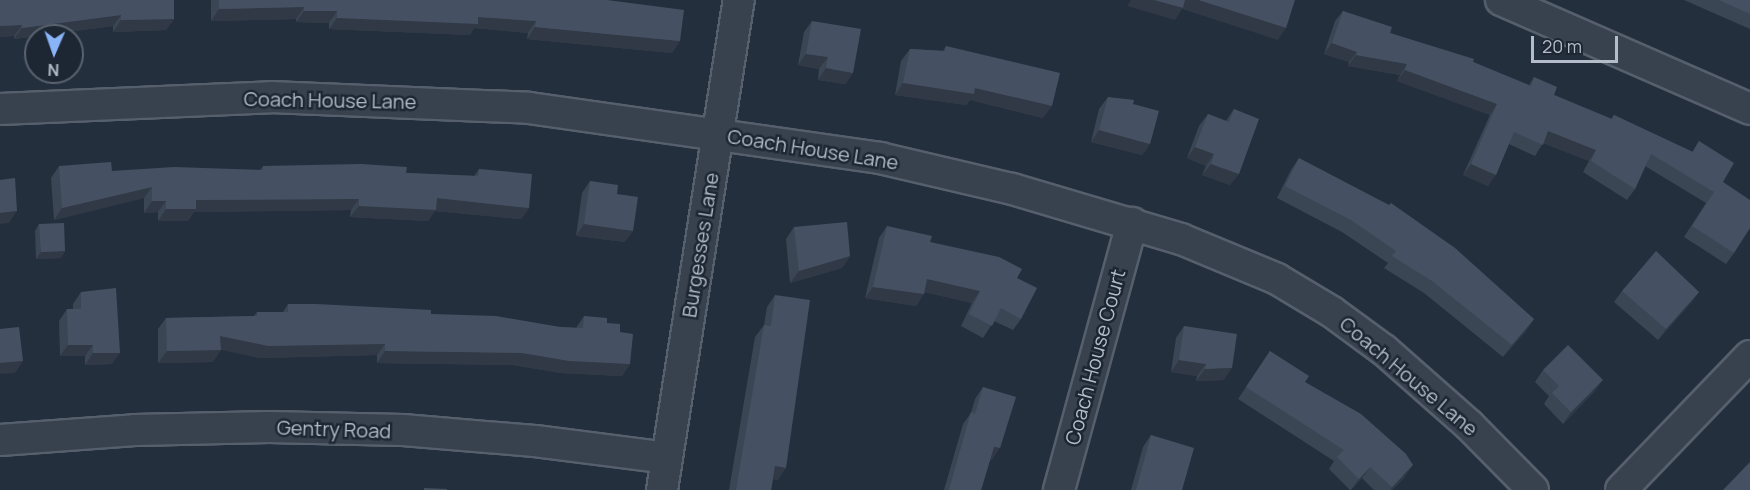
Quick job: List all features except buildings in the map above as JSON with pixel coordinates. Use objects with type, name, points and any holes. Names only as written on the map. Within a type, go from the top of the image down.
[{"type":"street","name":"Burgesses Lane","points":[[662,490],[739,0]]},
{"type":"street","points":[[1501,0],[1750,109]]},
{"type":"street","name":"Coach House Lane","points":[[0,109],[259,97],[386,99],[529,108],[718,133],[880,158],[1012,189],[1132,223],[1218,252],[1277,279],[1332,312],[1384,350],[1469,425],[1533,490]]},
{"type":"street","name":"Coach House Court","points":[[1059,490],[1132,223]]},
{"type":"street","points":[[1621,490],[1750,356]]},
{"type":"street","name":"Gentry Road","points":[[0,440],[135,430],[314,428],[535,441],[667,459]]}]
